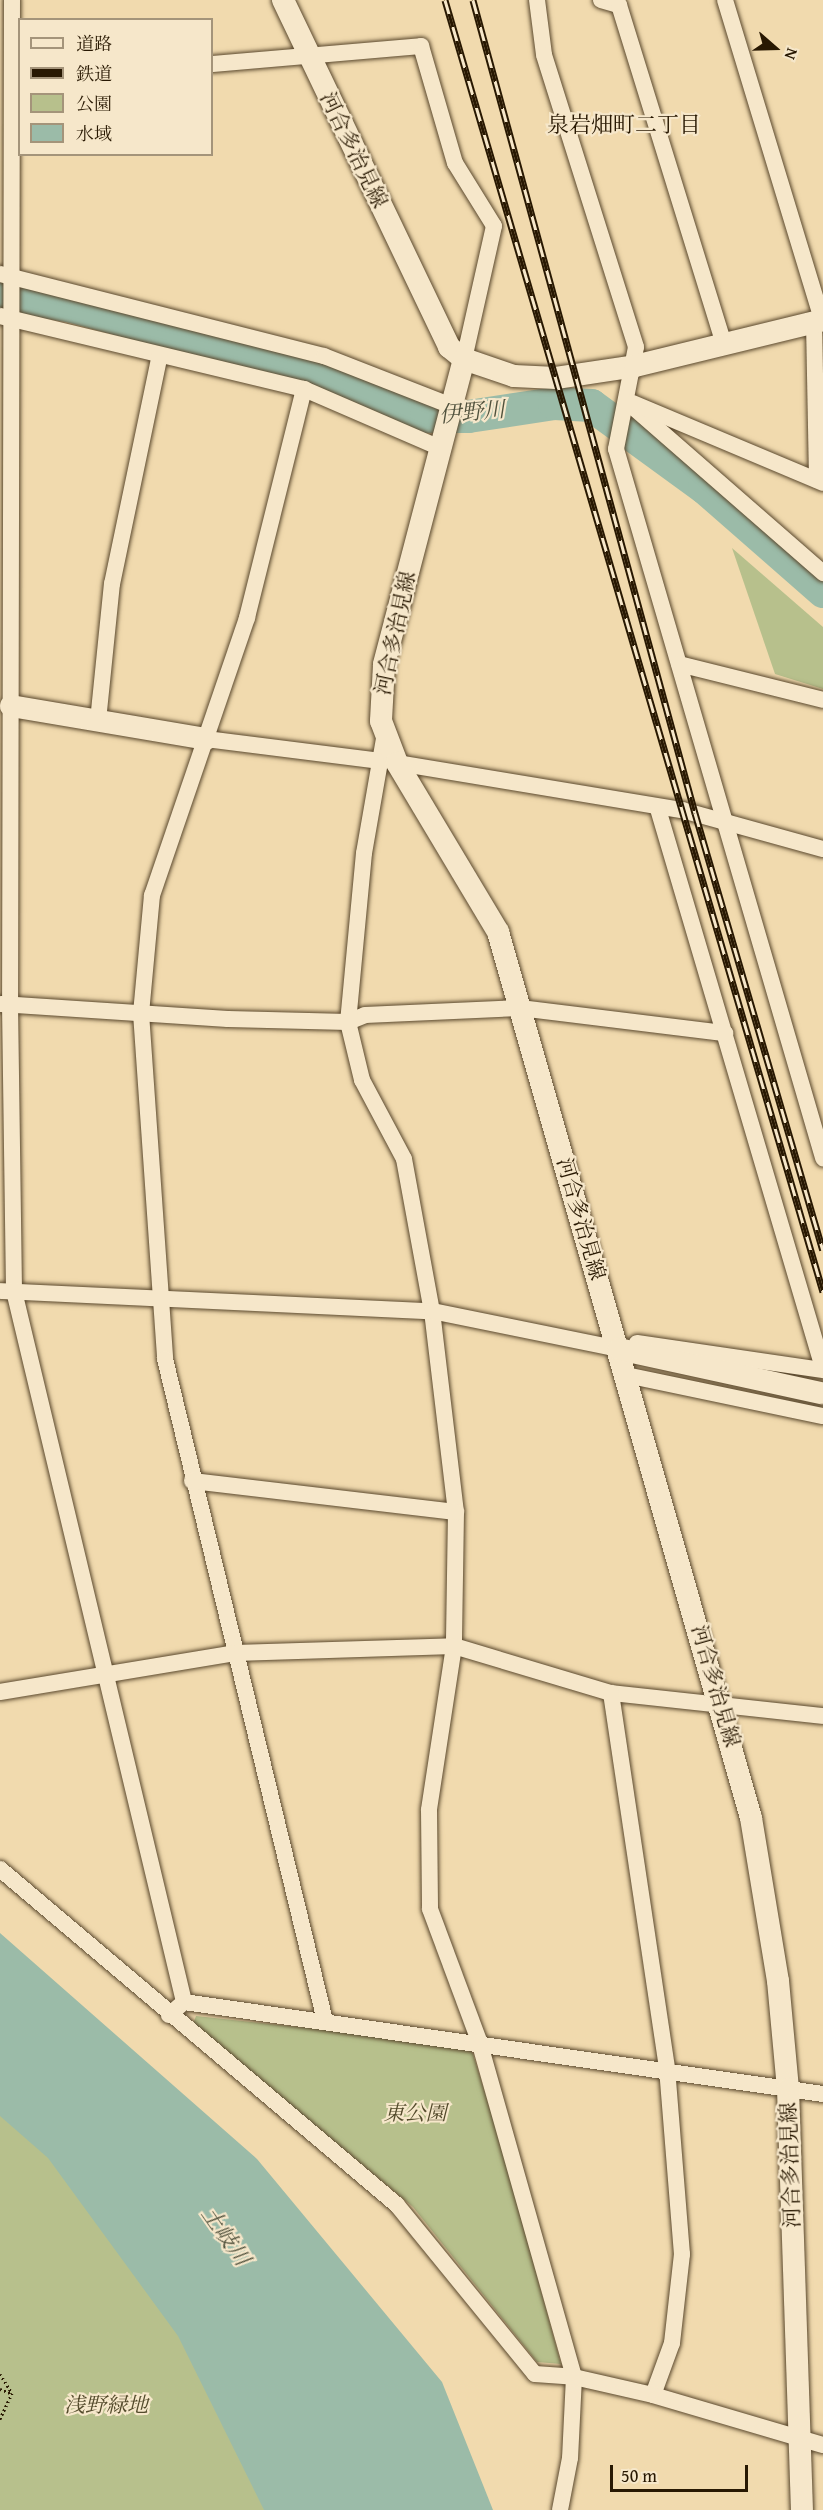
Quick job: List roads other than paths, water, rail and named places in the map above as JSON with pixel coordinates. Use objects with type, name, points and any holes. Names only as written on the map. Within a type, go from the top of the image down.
[{"type":"main road","name":"河合多治見線","points":[[283,0],[449,347],[464,359],[449,405],[384,665],[380,698],[388,762],[498,932],[722,1705],[765,1897],[788,2089],[802,2510]]},
{"type":"main road","points":[[464,359],[489,370],[530,378],[635,366],[820,320]]},
{"type":"main road","points":[[5,705],[206,739]]},
{"type":"main road","points":[[617,1345],[822,1405]]},
{"type":"street","points":[[12,0],[7,276],[5,705],[7,1291],[184,2002]]},
{"type":"street","points":[[537,0],[544,55],[636,347],[635,366],[616,449],[823,1158]]},
{"type":"street","points":[[601,0],[619,5],[724,345]]},
{"type":"street","points":[[626,401],[820,482],[820,320],[725,0]]},
{"type":"street","points":[[213,64],[309,58],[421,46],[455,163],[494,226],[464,359]]},
{"type":"street","points":[[7,276],[324,356],[449,405]]},
{"type":"street","points":[[7,318],[304,389],[440,440]]},
{"type":"street","points":[[98,721],[112,584],[160,355]]},
{"type":"street","points":[[304,389],[247,618],[152,895],[141,1013],[165,1359],[192,1481],[325,2021]]},
{"type":"street","points":[[626,401],[823,573]]},
{"type":"street","points":[[679,664],[823,700]]},
{"type":"street","points":[[206,739],[388,762],[658,809],[695,813],[724,824],[823,849]]},
{"type":"street","points":[[388,762],[364,852],[348,1022],[362,1080],[404,1159],[432,1311],[456,1512],[454,1646],[429,1810],[430,1909],[479,2041],[574,2377],[570,2458],[560,2510]]},
{"type":"street","points":[[7,1291],[161,1302],[432,1311],[617,1345],[823,1369],[658,809]]},
{"type":"street","points":[[5,1004],[141,1013],[348,1022],[365,1015],[520,1008],[725,1033]]},
{"type":"street","points":[[626,1376],[822,1405]]},
{"type":"street","points":[[192,1481],[456,1512]]},
{"type":"street","points":[[0,1692],[102,1677],[235,1653],[454,1646],[611,1693],[823,1716]]},
{"type":"street","points":[[611,1693],[667,2068],[682,2254],[672,2343],[653,2396]]},
{"type":"street","points":[[0,1869],[169,2015],[397,2205],[535,2374],[574,2377],[653,2396],[823,2445]]},
{"type":"street","points":[[169,2015],[184,2002],[667,2068],[823,2094]]},
{"type":"water","name":"土岐川","points":[[0,1933],[257,2159],[442,2382],[493,2510],[264,2510],[178,2336],[48,2158],[0,2116]]},
{"type":"waterway","name":"伊野川","points":[[0,294],[72,306],[320,374],[426,416],[468,416],[554,403],[591,405],[704,487],[823,591]]},
{"type":"railway","points":[[445,0],[823,1292]]},
{"type":"railway","points":[[473,0],[695,813],[823,1250]]},
{"type":"district","name":"泉岩畑町二丁目","points":[[624,125]]},
{"type":"park label","name":"東公園","points":[[415,2113]]},
{"type":"park label","name":"浅野緑地","points":[[106,2405]]}]
